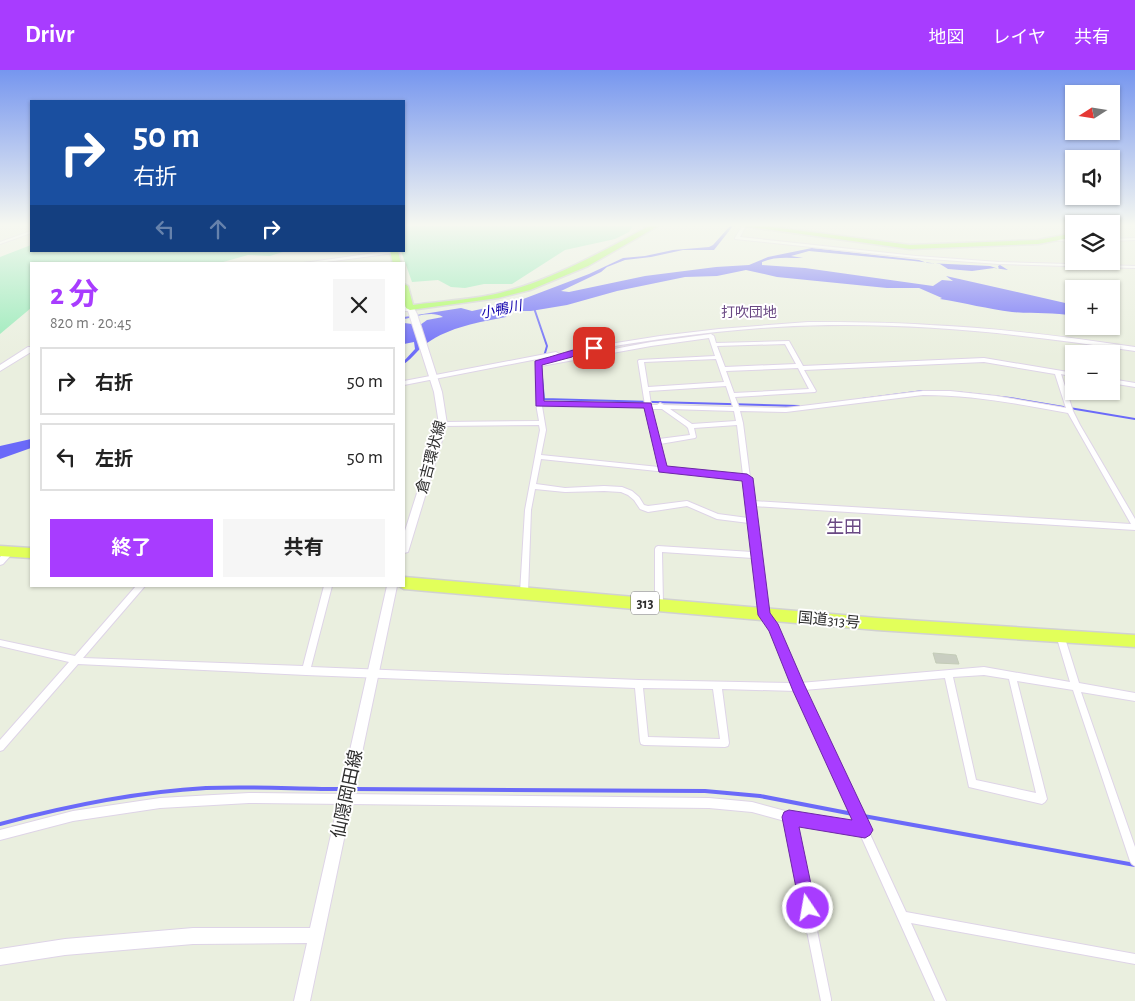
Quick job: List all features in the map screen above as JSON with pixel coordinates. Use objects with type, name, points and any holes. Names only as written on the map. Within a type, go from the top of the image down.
[{"type":"highway","points":[[5,551],[30,554]]},
{"type":"highway","name":"国道313号","points":[[405,583],[877,624],[1135,641]]},
{"type":"main road","points":[[405,291],[409,310],[498,296],[528,288],[572,269]]},
{"type":"main road","name":"倉吉環状線","points":[[405,546],[443,424],[442,408],[433,376],[409,310]]},
{"type":"main road","points":[[0,369],[30,350]]},
{"type":"main road","name":"仙隠岡田線","points":[[302,1001],[392,587]]},
{"type":"main road","points":[[0,957],[65,947],[193,936],[239,934],[316,935]]},
{"type":"street","points":[[405,383],[524,359],[716,330],[806,324],[883,323],[1015,333],[1135,349]]},
{"type":"street","points":[[538,365],[651,344],[711,336],[740,423],[754,521],[764,615],[774,628],[798,687],[865,830],[941,1001]]},
{"type":"street","points":[[714,345],[787,342],[813,390],[732,395]]},
{"type":"street","points":[[538,365],[538,363],[569,355],[574,351]]},
{"type":"street","points":[[663,469],[648,405],[641,360],[718,357]]},
{"type":"street","points":[[722,369],[984,360],[1065,374]]},
{"type":"street","points":[[524,593],[528,510],[543,430],[539,404],[538,365]]},
{"type":"street","points":[[1056,372],[1070,411],[1135,526]]},
{"type":"street","points":[[1120,382],[1135,385]]},
{"type":"street","points":[[645,388],[728,384]]},
{"type":"street","points":[[539,404],[660,405],[786,410],[923,393],[950,393],[996,398],[1070,411]]},
{"type":"street","points":[[660,405],[690,426],[740,423]]},
{"type":"street","points":[[443,424],[541,423]]},
{"type":"street","points":[[656,442],[692,437],[690,426]]},
{"type":"street","points":[[538,457],[747,478]]},
{"type":"street","points":[[533,486],[574,490],[617,487],[639,499],[642,507],[648,509],[687,504],[717,516],[754,521]]},
{"type":"street","points":[[751,503],[1135,526]]},
{"type":"street","points":[[659,605],[658,549],[758,555]]},
{"type":"street","points":[[0,562],[5,551]]},
{"type":"street","points":[[0,747],[140,587]]},
{"type":"street","points":[[306,671],[328,587]]},
{"type":"street","points":[[1060,636],[1135,862]]},
{"type":"street","points":[[0,643],[90,662],[639,684],[798,687],[984,671],[1135,697]]},
{"type":"street","points":[[948,674],[972,784],[1042,799],[1012,676]]},
{"type":"street","points":[[639,684],[644,741],[725,743],[717,685]]},
{"type":"street","points":[[0,835],[73,816],[160,803],[249,798],[709,803],[752,807],[789,817],[865,830]]},
{"type":"street","points":[[789,817],[826,999]]},
{"type":"street","points":[[905,918],[1135,959]]},
{"type":"green space","points":[[0,269],[30,269],[30,309],[0,334]]},
{"type":"green space","points":[[408,269],[535,269],[512,284],[484,284],[465,288],[451,287],[438,280],[412,282]]},
{"type":"water","name":"小鴨川","points":[[599,269],[604,269],[561,291],[569,292],[645,276],[697,269],[815,269],[933,286],[942,280],[953,281],[946,276],[1065,303],[1065,315],[1012,312],[994,309],[940,299],[942,298],[919,288],[887,288],[777,277],[746,270],[717,276],[685,277],[617,291],[567,305],[531,311],[508,311],[506,317],[465,326],[436,337],[424,345],[405,363],[405,360],[415,349],[414,342],[405,344],[405,323],[420,325],[427,320],[443,317],[434,314],[405,319],[405,317],[461,308],[472,311],[518,301]]},
{"type":"water","points":[[953,269],[983,269],[972,271]]},
{"type":"water","points":[[30,439],[30,448],[0,459],[0,446]]},
{"type":"building","points":[[933,653],[956,655],[959,664],[936,663]]},
{"type":"waterway","points":[[534,308],[547,346],[541,367],[544,399],[799,406]]},
{"type":"waterway","points":[[862,399],[923,391],[946,391]]},
{"type":"waterway","points":[[954,392],[1010,398],[1135,419]]},
{"type":"waterway","points":[[0,824],[102,801],[180,790],[240,787],[343,789]]},
{"type":"waterway","points":[[353,789],[705,791],[760,796],[853,814]]},
{"type":"waterway","points":[[858,815],[1135,865]]},
{"type":"district","name":"打吹団地","points":[[749,312]]},
{"type":"district","name":"生田","points":[[844,527]]},
{"type":"route","points":[[594,348],[574,351],[569,355],[538,363],[539,404],[648,405],[663,469],[747,478],[764,615],[774,628],[798,687],[865,830],[789,817],[808,908]]}]
